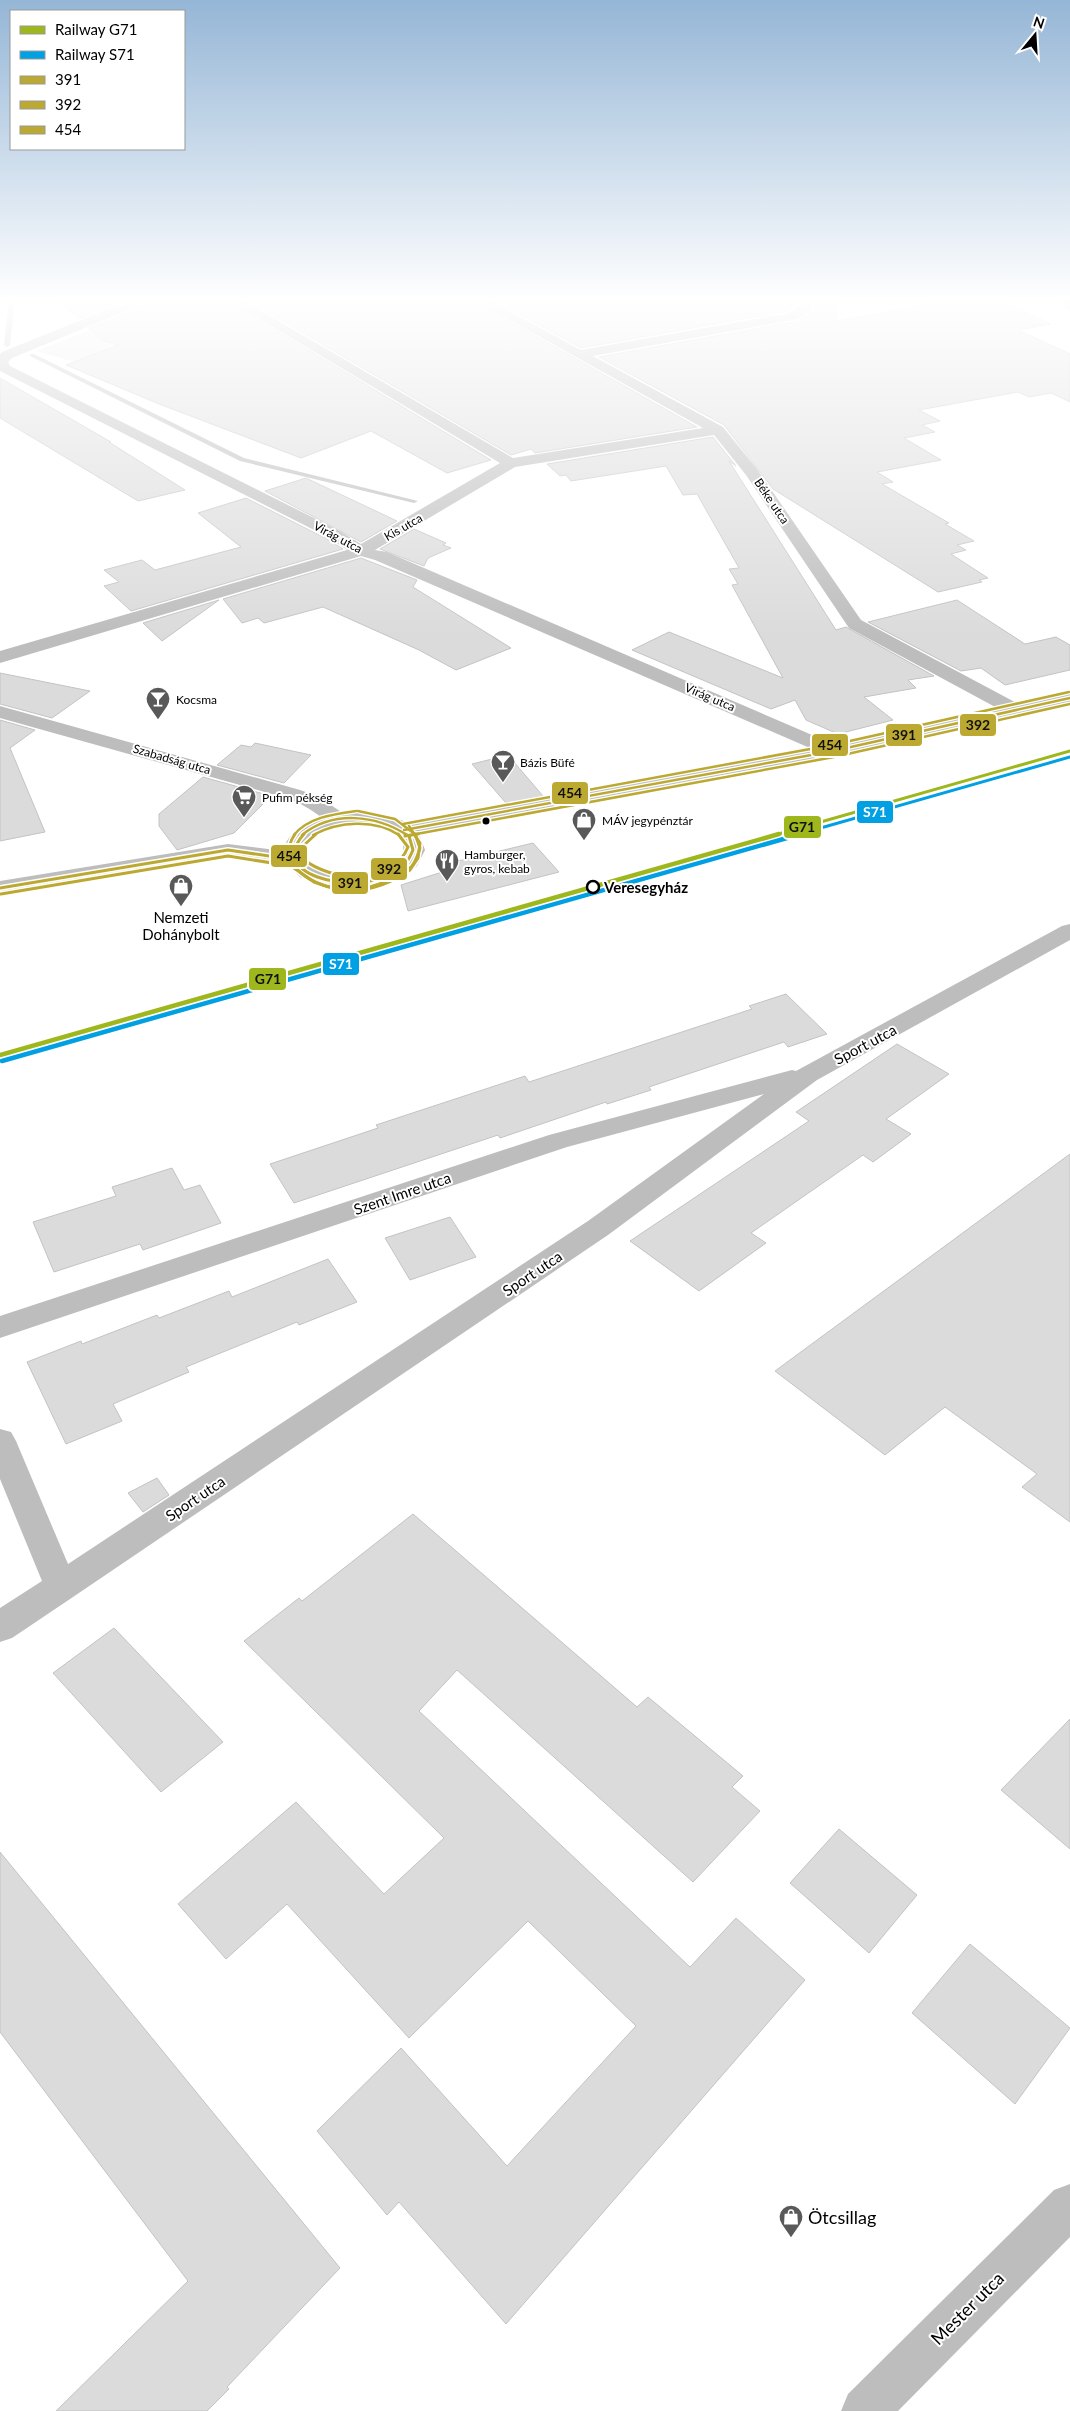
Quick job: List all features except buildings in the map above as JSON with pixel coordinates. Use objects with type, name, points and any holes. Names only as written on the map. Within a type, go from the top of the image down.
[{"type":"street","name":"Virág utca","points":[[90,412],[332,533],[361,551],[381,556],[833,751]]},
{"type":"street","points":[[424,412],[512,463]]},
{"type":"street","name":"Béke utca","points":[[685,412],[718,430],[752,472],[855,624],[1017,711]]},
{"type":"street","name":"Kis utca","points":[[0,657],[361,551],[512,463],[718,430]]},
{"type":"street","points":[[404,830],[543,806],[833,751],[1070,698]]},
{"type":"street","name":"Szabadság utca","points":[[0,712],[293,794],[310,800],[339,819]]},
{"type":"street","points":[[339,819],[375,819],[391,823],[404,830],[413,839],[414,850],[409,862],[397,871],[380,879],[360,883],[338,882],[319,878],[305,870],[296,860],[294,850],[298,840],[308,831],[339,819]]},
{"type":"street","points":[[0,888],[228,850],[296,860]]},
{"type":"street","name":"Sport utca","points":[[0,1627],[598,1228],[808,1074],[1070,931]]},
{"type":"street","name":"Szent Imre utca","points":[[0,1327],[558,1141],[808,1074]]},
{"type":"street","points":[[0,1441],[61,1587]]},
{"type":"street","name":"Mester utca","points":[[865,2411],[1070,2206]]},
{"type":"waterway","points":[[145,412],[242,460],[414,501]]},
{"type":"rail line","name":"G71","points":[[0,1055],[1070,751]]},
{"type":"rail line","name":"S71","points":[[2,1061],[1070,757]]},
{"type":"transit line","name":"454","points":[[403,824],[832,745],[1069,692]]},
{"type":"transit line","name":"391","points":[[404,830],[833,751],[1070,698]]},
{"type":"transit line","name":"392","points":[[405,836],[834,757],[1070,704]]},
{"type":"transit line","name":"454","points":[[356,811],[317,819],[296,832],[291,840],[289,856],[298,871],[306,878],[315,883],[345,890],[373,888],[396,879],[413,865],[420,848],[415,833],[395,819],[358,811]]},
{"type":"transit line","name":"391","points":[[357,817],[392,825],[409,836],[413,850],[405,864],[389,875],[367,883],[341,883],[315,876],[300,866],[296,860],[295,851],[297,842],[303,835],[319,825],[339,819],[357,817]]},
{"type":"transit line","name":"392","points":[[357,823],[387,828],[400,835],[408,847],[403,859],[393,868],[378,874],[362,876],[344,876],[327,873],[313,867],[303,859],[302,847],[312,836],[326,829],[357,823]]},
{"type":"transit line","name":"392","points":[[1,894],[228,856],[291,866],[314,882],[326,886],[341,889],[370,887],[398,878],[410,870],[418,858],[420,843],[409,826]]},
{"type":"transit line","name":"391","points":[[0,888],[228,850],[296,860]]},
{"type":"place","name":"Kocsma","points":[[158,720]]},
{"type":"place","name":"Bázis Büfé","points":[[503,783]]},
{"type":"place","name":"Pufim pékség","points":[[244,818]]},
{"type":"place","name":"MÁV jegypénztár","points":[[584,841]]},
{"type":"place","name":"Hamburger, gyros, kebab","points":[[447,882]]},
{"type":"place","name":"Veresegyház","points":[[593,887]]},
{"type":"place","name":"Nemzeti Dohánybolt","points":[[181,907]]},
{"type":"place","name":"Ötcsillag","points":[[791,2238]]}]
